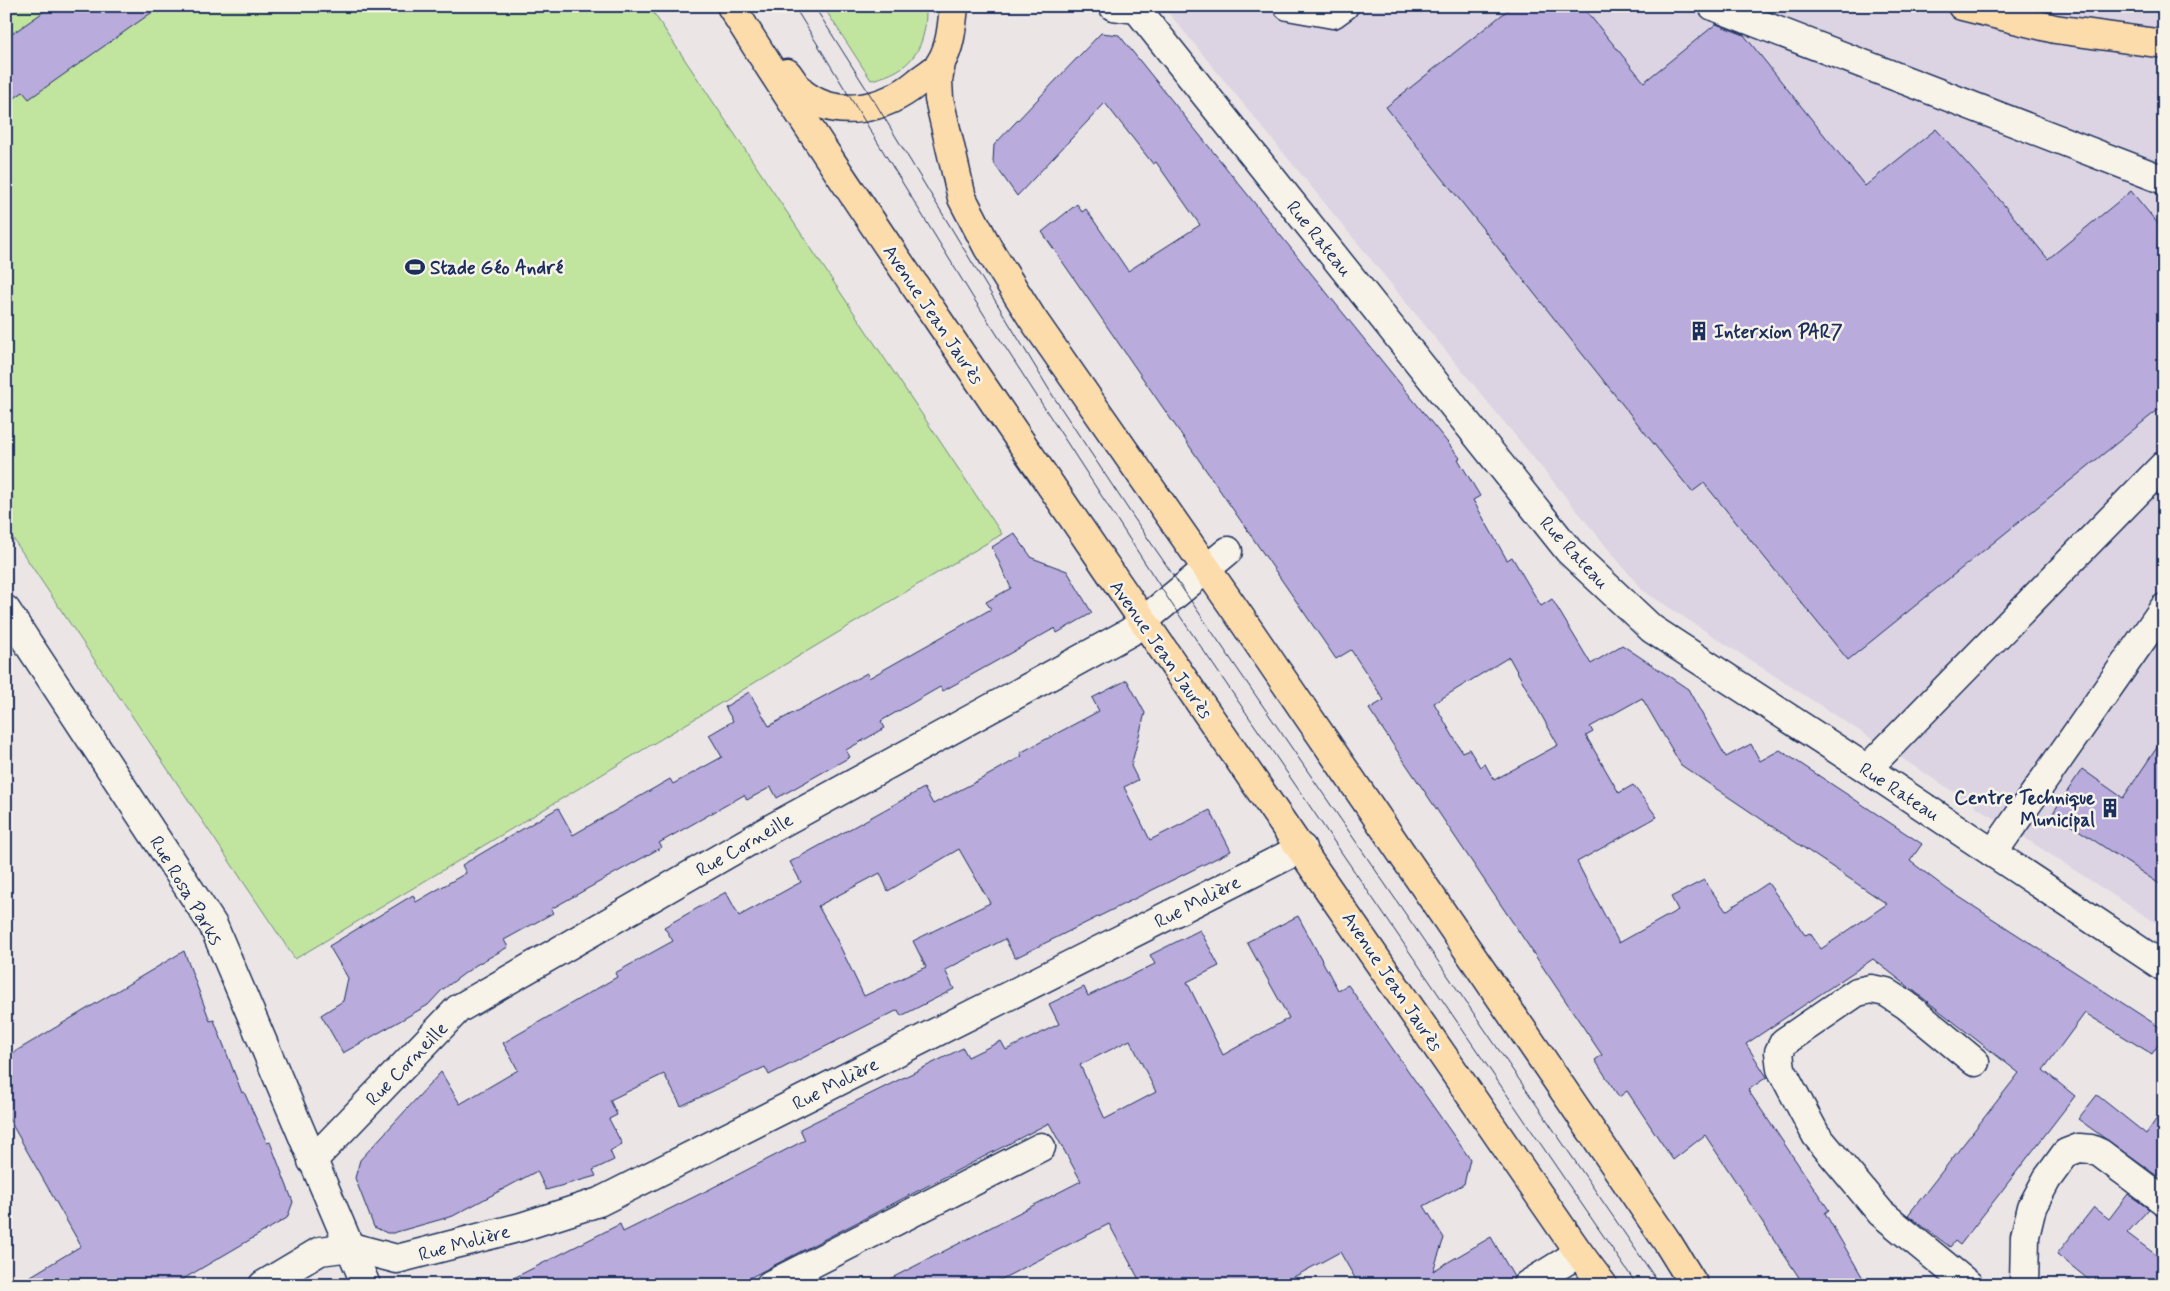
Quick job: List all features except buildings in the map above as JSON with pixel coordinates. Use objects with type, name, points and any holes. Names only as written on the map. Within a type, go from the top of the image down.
[{"type":"main road","name":"Avenue Jean Jaurès","points":[[730,6],[859,203],[1144,623],[1302,848],[1579,1253],[1603,1285]]},
{"type":"main road","points":[[737,6],[801,91],[823,104],[841,109],[859,109],[876,104],[907,91],[941,63]]},
{"type":"main road","points":[[954,6],[952,30],[941,63],[938,81],[939,99],[962,198],[988,248],[1032,318],[1206,568],[1668,1244],[1694,1285]]},
{"type":"main road","points":[[1962,6],[2055,29],[2164,44]]},
{"type":"street","points":[[1288,6],[1333,14],[1344,6]]},
{"type":"street","points":[[1713,6],[2164,180]]},
{"type":"street","name":"Rue Rateau","points":[[1130,7],[1569,551],[1652,630],[1867,769],[2164,967]]},
{"type":"street","points":[[1867,769],[2164,465]]},
{"type":"street","name":"Rue Corneille","points":[[312,1161],[458,1009],[774,827],[1130,632],[1144,623],[1228,551]]},
{"type":"street","points":[[1993,853],[2164,608]]},
{"type":"street","name":"Rue Rosa Parks","points":[[6,610],[213,926],[366,1285]]},
{"type":"street","name":"Rue Molière","points":[[350,1247],[397,1259],[529,1225],[599,1202],[1302,848]]},
{"type":"street","points":[[1969,1285],[1881,1213],[1816,1135],[1781,1069],[1779,1052],[1784,1042],[1857,992],[1871,989],[1886,992],[1906,1005],[1974,1062]]},
{"type":"street","points":[[770,1285],[1041,1147]]},
{"type":"street","points":[[2024,1285],[2025,1236],[2032,1208],[2047,1179],[2066,1153],[2078,1148],[2090,1149],[2100,1153],[2164,1201]]},
{"type":"street","points":[[262,1285],[320,1252],[350,1247]]},
{"type":"street","points":[[1527,1285],[1579,1253]]},
{"type":"shaded area","points":[[1163,6],[2164,6],[2164,928],[1642,590]]},
{"type":"green space","name":"Stade Géo André","points":[[6,6],[649,6],[1002,534],[295,959],[6,528]]},
{"type":"green space","points":[[823,6],[926,6],[924,34],[920,45],[907,64],[897,71],[871,80]]},
{"type":"tram line","points":[[794,6],[972,296],[1169,600],[1637,1285]]},
{"type":"tram line","points":[[814,6],[876,104],[1053,396],[1134,518],[1660,1285]]},
{"type":"place","name":"Stade Géo André","points":[[415,267]]},
{"type":"place","name":"Interxion PAR7","points":[[1699,331]]},
{"type":"place","name":"Centre Technique Municipal","points":[[2110,808]]}]
